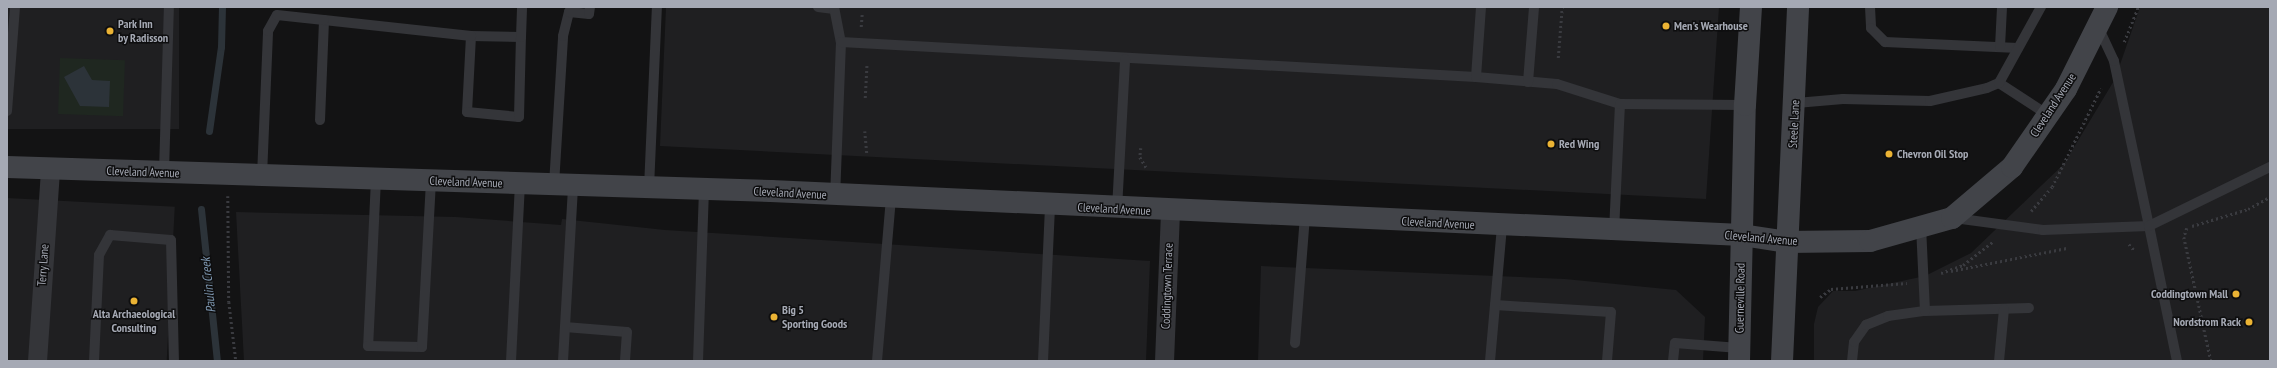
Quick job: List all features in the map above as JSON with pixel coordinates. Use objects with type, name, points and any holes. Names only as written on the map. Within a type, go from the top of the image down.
[{"type":"main road","points":[[1742,235],[1744,105],[1751,7]]},
{"type":"main road","name":"Steele Lane","points":[[1787,242],[1796,103],[1798,7]]},
{"type":"main road","name":"Cleveland Avenue","points":[[7,167],[835,194],[1050,206],[1614,231],[1742,235],[1787,242],[1870,241],[1952,218],[2012,167],[2066,89],[2107,7]]},
{"type":"main road","name":"Guerneville Road","points":[[1739,355],[1742,235]]},
{"type":"main road","points":[[1782,361],[1787,242]]},
{"type":"street","name":"Terry Lane","points":[[37,361],[50,169]]},
{"type":"street","name":"Coddingtown Terrace","points":[[1164,361],[1170,211]]},
{"type":"lane","points":[[7,111],[15,7]]},
{"type":"lane","points":[[164,172],[169,7]]},
{"type":"lane","points":[[470,36],[466,112],[519,117],[522,7]]},
{"type":"lane","points":[[563,361],[565,327],[563,36],[569,12],[590,14],[590,7]]},
{"type":"lane","points":[[649,188],[657,7]]},
{"type":"lane","points":[[818,7],[834,8],[841,42],[835,194]]},
{"type":"lane","points":[[1476,77],[1481,7]]},
{"type":"lane","points":[[1528,82],[1534,7]]},
{"type":"lane","points":[[1870,7],[1871,28],[1885,42],[2018,48]]},
{"type":"lane","points":[[2000,47],[2002,7]]},
{"type":"lane","points":[[1796,103],[1843,99],[1930,101],[1970,94],[1999,82],[2041,7]]},
{"type":"lane","points":[[262,176],[268,31],[277,11],[324,20],[470,36],[521,37]]},
{"type":"lane","points":[[320,120],[324,20]]},
{"type":"lane","points":[[2098,27],[2116,68],[2177,361]]},
{"type":"lane","points":[[841,42],[1125,59],[1476,77],[1557,84],[1620,104],[1744,105]]},
{"type":"lane","points":[[1117,209],[1125,59]]},
{"type":"lane","points":[[1999,82],[2048,115]]},
{"type":"lane","points":[[1614,231],[1620,104]]},
{"type":"lane","points":[[1952,218],[2042,230],[2149,226],[2270,167]]},
{"type":"lane","points":[[376,179],[368,346],[422,347],[431,181]]},
{"type":"lane","points":[[511,361],[520,183]]},
{"type":"lane","points":[[698,361],[704,189]]},
{"type":"lane","points":[[877,361],[891,197]]},
{"type":"lane","points":[[1043,361],[1050,206]]},
{"type":"lane","points":[[1295,343],[1305,217]]},
{"type":"lane","points":[[1490,361],[1502,226]]},
{"type":"lane","points":[[1921,227],[1925,311]]},
{"type":"lane","points":[[94,361],[99,255],[110,235],[171,240],[174,361]]},
{"type":"lane","points":[[1495,305],[1611,312],[1607,361]]},
{"type":"lane","points":[[1852,361],[1854,342],[1866,326],[1888,316],[1925,311],[2029,308]]},
{"type":"lane","points":[[1999,361],[2004,309]]},
{"type":"lane","points":[[565,327],[627,332],[625,361]]},
{"type":"lane","points":[[1673,361],[1675,343],[1739,355]]},
{"type":"path","points":[[1558,58],[1562,7]]},
{"type":"path","points":[[861,28],[862,12]]},
{"type":"path","points":[[865,98],[867,63]]},
{"type":"path","points":[[865,132],[867,153]]},
{"type":"path","points":[[1141,148],[1140,157],[1146,167]]},
{"type":"path","points":[[230,174],[229,302],[236,361]]},
{"type":"path","points":[[2211,361],[2184,237],[2186,228],[2248,209],[2270,197]]},
{"type":"path","points":[[2123,238],[2134,250]]},
{"type":"path","points":[[1940,273],[2070,248]]},
{"type":"shaded area","points":[[7,7],[179,7],[179,129],[7,129]]},
{"type":"shaded area","points":[[666,7],[1719,7],[1706,199],[660,146]]},
{"type":"shaded area","name":"Coddingtown Mall","points":[[2140,7],[2270,7],[2270,361],[1814,361],[1814,324],[1818,307],[1833,291],[1855,291],[1925,276],[1971,253],[2064,164],[2115,79]]},
{"type":"shaded area","points":[[60,58],[125,60],[123,116],[58,114]]},
{"type":"shaded area","points":[[84,66],[92,80],[110,81],[109,107],[80,106],[64,77]]},
{"type":"shaded area","points":[[7,198],[175,207],[167,361],[7,361]]},
{"type":"shaded area","points":[[236,212],[456,217],[561,225],[562,219],[665,230],[1150,261],[1146,361],[244,361]]},
{"type":"shaded area","points":[[1261,266],[1565,279],[1676,290],[1705,317],[1703,361],[1258,361]]},
{"type":"waterway","name":"Paulin Creek","points":[[209,131],[221,47],[222,7]]},
{"type":"waterway","name":"Paulin Creek","points":[[201,209],[217,361]]},
{"type":"place","name":"Men's Wearhouse","points":[[1666,26]]},
{"type":"place","name":"Park Inn by Radisson","points":[[110,31]]},
{"type":"place","name":"Red Wing","points":[[1551,144]]},
{"type":"place","name":"Chevron Oil Stop","points":[[1889,154]]},
{"type":"place","name":"Coddingtown Mall","points":[[2236,294]]},
{"type":"place","name":"Alta Archaeological Consulting","points":[[134,301]]},
{"type":"place","name":"Big 5 Sporting Goods","points":[[774,317]]},
{"type":"place","name":"Nordstrom Rack","points":[[2249,322]]}]
